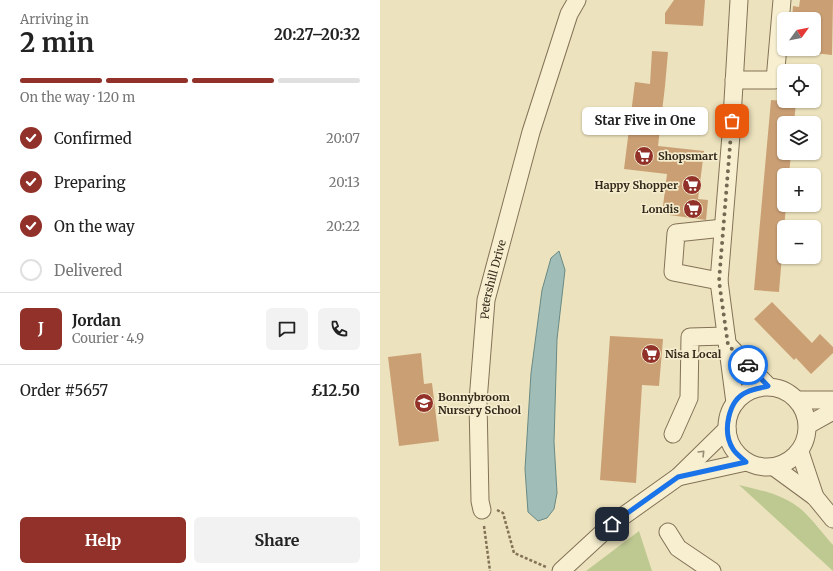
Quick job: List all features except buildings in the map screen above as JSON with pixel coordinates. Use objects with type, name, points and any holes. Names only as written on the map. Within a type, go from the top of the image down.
[{"type":"street","name":"Petershill Drive","points":[[481,506],[478,401],[486,300],[531,132],[569,14],[577,0]]},
{"type":"street","points":[[735,403],[719,281],[724,228],[739,0]]},
{"type":"street","points":[[734,80],[775,80],[782,0]]},
{"type":"street","points":[[719,281],[673,272],[676,233],[724,228]]},
{"type":"street","points":[[673,434],[689,398],[690,337],[727,341],[768,386]]},
{"type":"street","points":[[768,386],[784,390],[798,400],[806,413],[808,435],[800,452],[790,461],[774,467],[762,468],[746,462],[733,448],[727,429],[728,417],[735,403],[746,392],[768,386]]},
{"type":"street","points":[[798,400],[833,400]]},
{"type":"street","points":[[808,425],[833,411]]},
{"type":"street","points":[[555,569],[612,524],[678,477],[727,429]]},
{"type":"street","points":[[800,452],[815,497]]},
{"type":"street","points":[[678,477],[746,462]]},
{"type":"street","points":[[774,467],[815,497],[833,519]]},
{"type":"street","points":[[668,532],[678,548],[712,571]]},
{"type":"path","points":[[490,571],[481,506],[503,513],[514,553],[555,569]]},
{"type":"green space","points":[[739,485],[764,491],[788,500],[802,510],[833,545],[833,571]]},
{"type":"green space","points":[[639,531],[652,571],[586,571]]},
{"type":"water","points":[[559,251],[565,270],[557,339],[554,442],[557,493],[554,509],[547,518],[538,521],[528,512],[525,469],[531,373],[542,290],[551,258]]},
{"type":"way so far","points":[[732,121],[719,281],[728,345],[748,365]]},
{"type":"place","name":"Star Five in One","points":[[732,121]]},
{"type":"place","name":"Shopsmart","points":[[644,156]]},
{"type":"place","name":"Happy Shopper","points":[[692,185]]},
{"type":"place","name":"Londis","points":[[693,209]]},
{"type":"place","name":"Nisa Local","points":[[651,354]]},
{"type":"place","name":"Bonnybroom Nursery School","points":[[424,403]]},
{"type":"route","points":[[612,524],[678,477],[746,462],[733,448],[727,429],[728,417],[735,403],[746,392],[768,386],[748,365]]}]
